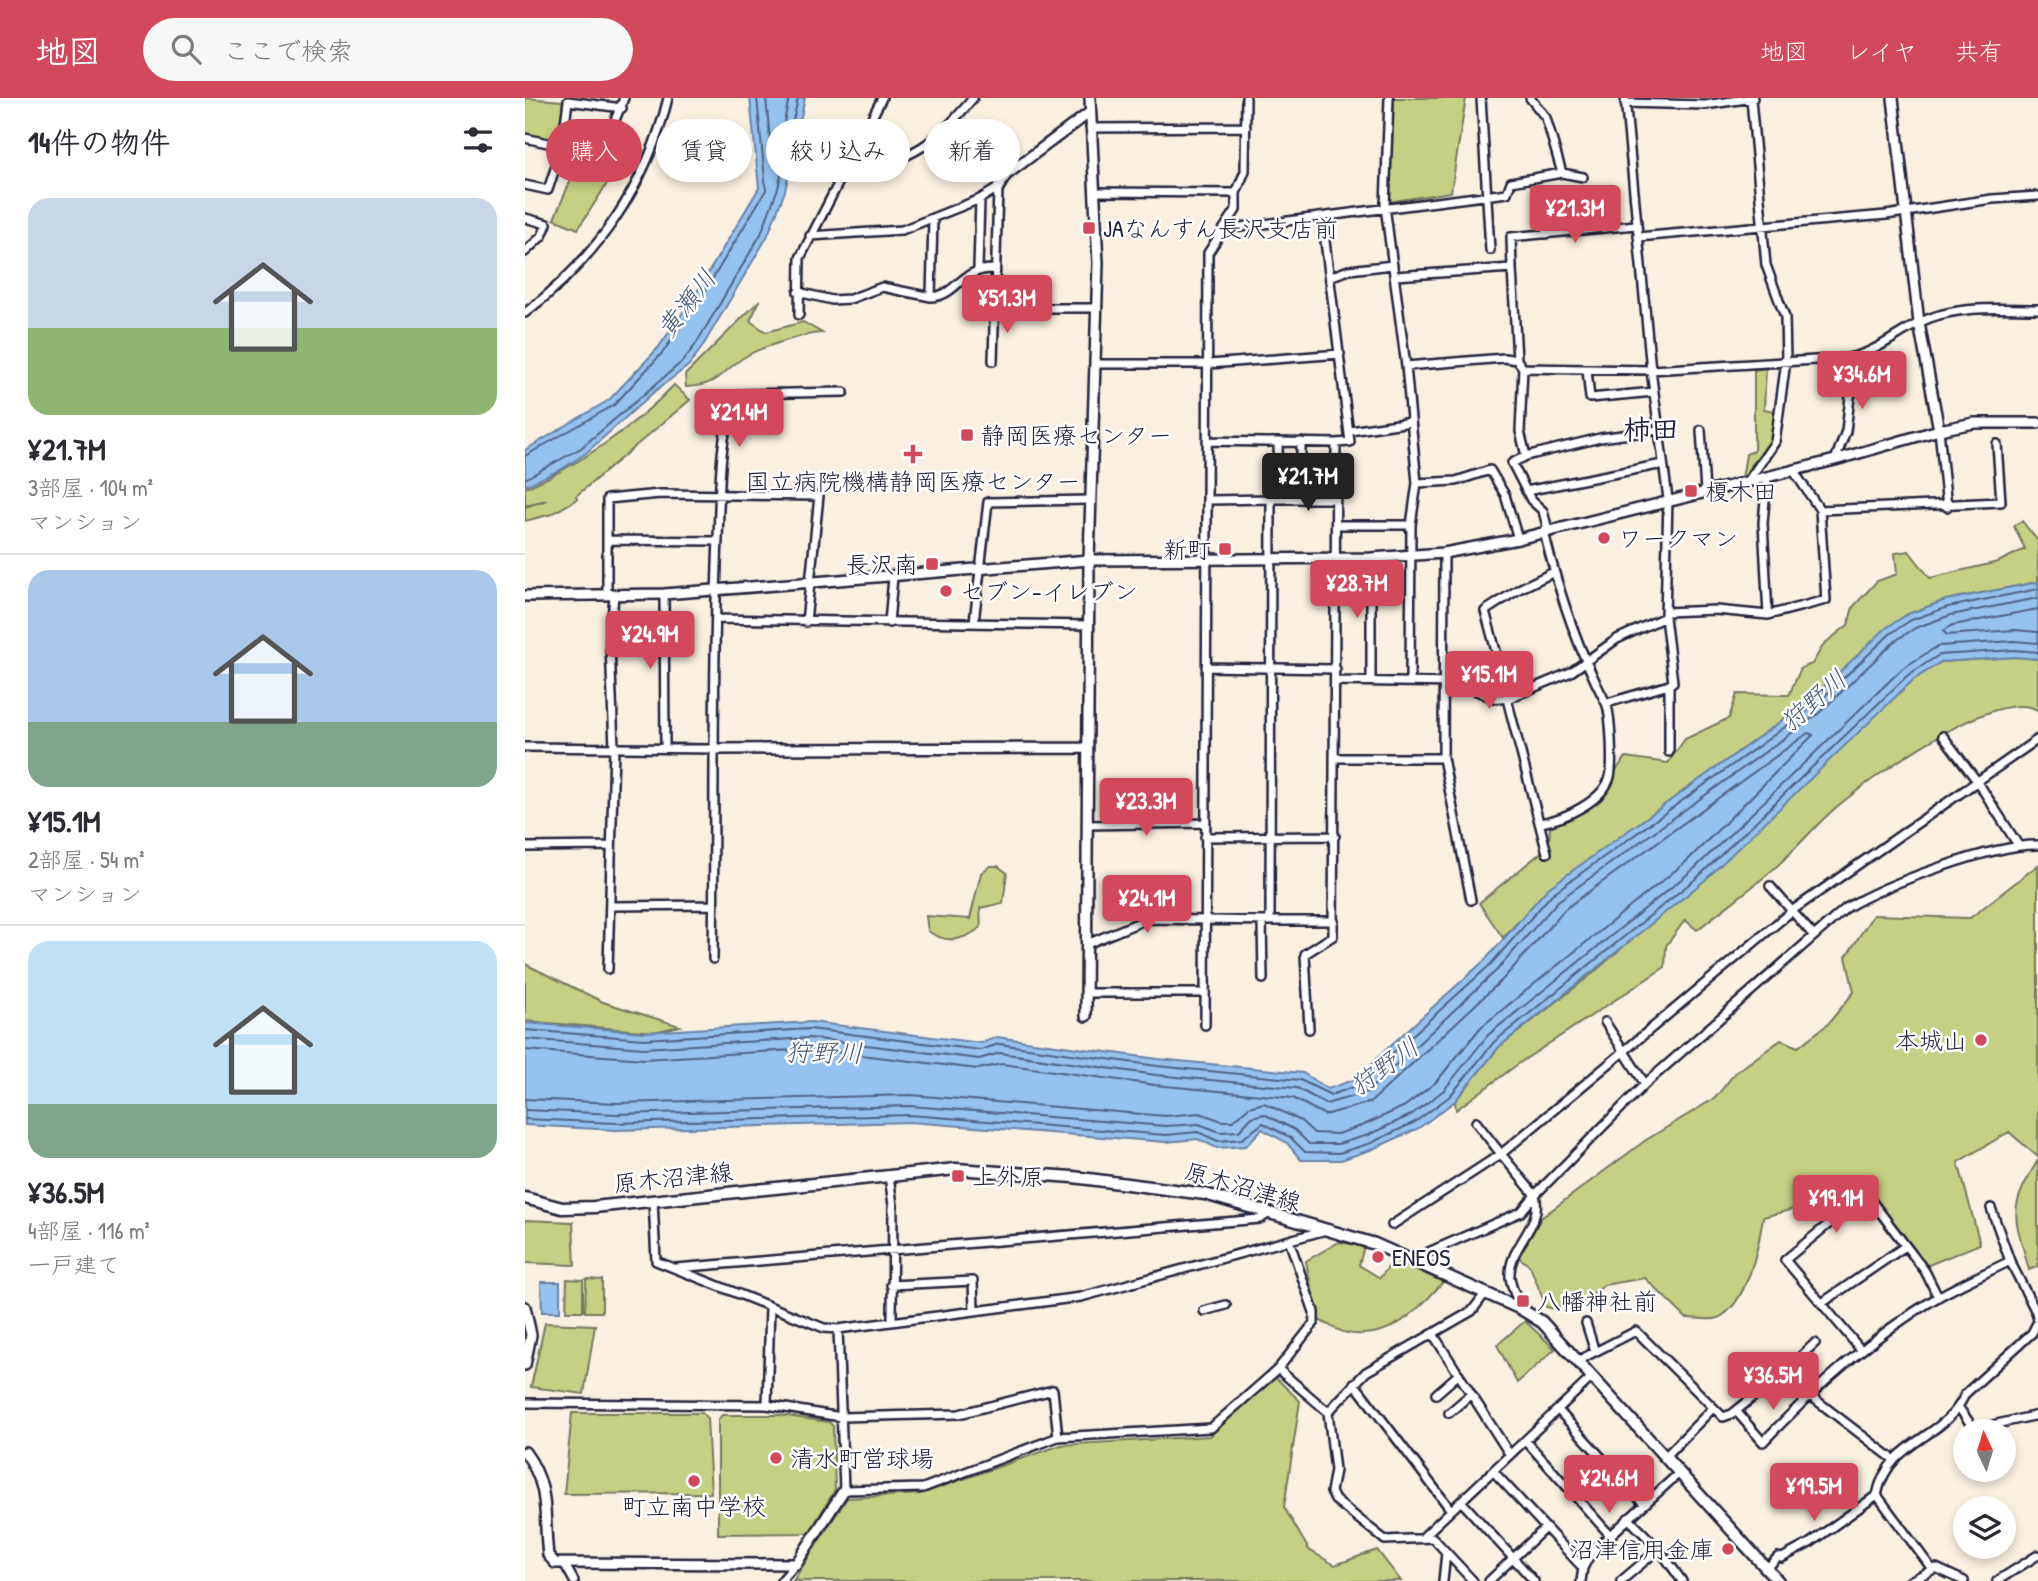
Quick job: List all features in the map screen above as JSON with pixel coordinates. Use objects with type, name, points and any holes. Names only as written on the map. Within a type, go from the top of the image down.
[{"type":"main road","name":"原木沼津線","points":[[525,1198],[562,1209],[888,1175],[990,1169],[1175,1188],[1375,1244],[1542,1322],[1778,1581]]},
{"type":"street","points":[[617,119],[624,98]]},
{"type":"street","points":[[525,313],[560,286],[608,231],[647,162],[669,98]]},
{"type":"street","points":[[799,315],[798,266],[810,236],[882,98]]},
{"type":"street","points":[[910,153],[936,138],[973,98]]},
{"type":"street","points":[[1086,1016],[1089,560],[1097,307],[1090,98]]},
{"type":"street","points":[[1205,1025],[1208,253],[1236,210],[1236,193],[1245,171],[1246,98]]},
{"type":"street","points":[[1389,98],[1385,206],[1406,366],[1417,483],[1411,525],[1410,681]]},
{"type":"street","points":[[1481,98],[1490,250]]},
{"type":"street","points":[[1530,98],[1546,118],[1562,173]]},
{"type":"street","points":[[1607,703],[1669,685],[1673,681],[1665,615],[1668,499],[1651,370],[1625,100],[1705,106],[1753,98],[1766,265],[1785,317],[1786,360],[1775,442],[1748,481]]},
{"type":"street","points":[[1893,98],[1919,323],[1939,430],[1947,507]]},
{"type":"street","points":[[566,119],[568,101],[622,108]]},
{"type":"street","points":[[810,236],[902,230],[980,199],[998,188],[1006,175],[1089,113]]},
{"type":"street","points":[[1090,128],[1246,127]]},
{"type":"street","points":[[525,138],[546,143]]},
{"type":"street","points":[[1225,229],[1385,206],[1507,193],[1511,182],[1562,173],[1583,177]]},
{"type":"street","points":[[525,186],[548,190],[551,182]]},
{"type":"street","points":[[993,361],[998,188]]},
{"type":"street","points":[[1094,192],[1236,193]]},
{"type":"street","points":[[1638,237],[2038,196]]},
{"type":"street","points":[[978,269],[980,199]]},
{"type":"street","points":[[1544,205],[1546,234]]},
{"type":"street","points":[[1207,441],[1350,442],[1332,276],[1322,217]]},
{"type":"street","points":[[525,218],[547,225],[542,236],[525,252]]},
{"type":"street","points":[[931,297],[933,219]]},
{"type":"street","points":[[1527,456],[1520,431],[1523,368],[1517,360],[1511,237],[1636,225]]},
{"type":"street","points":[[1332,276],[1349,270],[1393,265]]},
{"type":"street","points":[[1395,276],[1512,268]]},
{"type":"street","points":[[798,292],[832,300],[850,299],[882,288],[931,297],[949,292],[964,276],[978,269],[994,269]]},
{"type":"street","points":[[993,308],[1097,307]]},
{"type":"street","points":[[1523,368],[1651,370],[1848,358],[1868,353],[1919,323],[1951,311],[2038,309]]},
{"type":"street","points":[[1835,460],[1846,431],[1850,397],[1868,353]]},
{"type":"street","points":[[1096,364],[1209,364],[1341,354]]},
{"type":"street","points":[[1406,366],[1504,358],[1517,360]]},
{"type":"street","points":[[1587,370],[1590,398],[1654,392]]},
{"type":"street","points":[[713,959],[718,541],[726,443],[736,396],[750,392],[844,392]]},
{"type":"street","points":[[1350,431],[1411,422]]},
{"type":"street","points":[[525,596],[664,594],[1089,560],[1336,559],[1444,553],[1518,539],[1668,499],[1835,460],[1939,430],[1974,424],[2038,423]]},
{"type":"street","points":[[1541,823],[1577,812],[1610,778],[1611,744],[1607,703],[1586,661],[1554,572],[1543,511],[1526,491],[1512,463],[1527,456],[1600,438],[1659,430]]},
{"type":"street","points":[[1701,430],[1705,491]]},
{"type":"street","points":[[1263,979],[1271,836],[1272,559],[1278,442]]},
{"type":"street","points":[[1301,442],[1301,499]]},
{"type":"street","points":[[1309,1029],[1305,954],[1333,936],[1334,921],[1336,443]]},
{"type":"street","points":[[1820,510],[1947,507],[2001,502],[1997,444]]},
{"type":"street","points":[[1526,491],[1663,464]]},
{"type":"street","points":[[1417,483],[1456,481],[1490,470],[1504,495],[1518,539]]},
{"type":"street","points":[[1335,681],[1458,683],[1493,698],[1507,699],[1571,672],[1617,639],[1665,615],[1716,610],[1767,615],[1826,600],[1820,510],[1793,470]]},
{"type":"street","points":[[1767,477],[1763,523],[1767,615]]},
{"type":"street","points":[[608,969],[614,748],[607,499],[660,494],[819,496],[806,622]]},
{"type":"street","points":[[974,622],[988,502],[1091,499]]},
{"type":"street","points":[[1207,500],[1336,499]]},
{"type":"street","points":[[1336,525],[1411,525]]},
{"type":"street","points":[[607,540],[718,541]]},
{"type":"street","points":[[1444,553],[1443,758],[1471,900]]},
{"type":"street","points":[[1371,558],[1371,681]]},
{"type":"street","points":[[1547,853],[1485,611],[1519,589],[1554,572]]},
{"type":"street","points":[[889,623],[893,577]]},
{"type":"street","points":[[664,594],[664,748]]},
{"type":"street","points":[[716,620],[1089,625]]},
{"type":"street","points":[[1206,667],[1336,669]]},
{"type":"street","points":[[1669,685],[1669,752]]},
{"type":"street","points":[[1943,736],[1977,781],[2018,845]]},
{"type":"street","points":[[1392,1225],[1501,1154],[1793,910],[1977,781],[2037,743]]},
{"type":"street","points":[[525,747],[1087,748]]},
{"type":"street","points":[[1335,758],[1443,758]]},
{"type":"street","points":[[1087,825],[1205,823]]},
{"type":"street","points":[[1205,837],[1335,836]]},
{"type":"street","points":[[1409,1260],[1521,1212],[1645,1084],[1856,902],[1992,851],[2018,845],[2038,845]]},
{"type":"street","points":[[525,847],[611,846]]},
{"type":"street","points":[[1770,886],[1814,936]]},
{"type":"street","points":[[611,906],[714,905]]},
{"type":"street","points":[[1087,944],[1147,919],[1334,921]]},
{"type":"street","points":[[1086,993],[1205,993]]},
{"type":"street","points":[[1605,1022],[1645,1084]]},
{"type":"street","points":[[1476,1122],[1535,1195],[1537,1218],[1514,1252],[1510,1275],[1521,1310]]},
{"type":"street","points":[[888,1175],[893,1205],[892,1321]]},
{"type":"street","points":[[1861,1350],[1785,1260],[1860,1198],[1870,1199],[1904,1247],[1925,1271],[1938,1297]]},
{"type":"street","points":[[653,1200],[656,1261],[824,1328],[838,1329],[1081,1297],[1290,1243],[1326,1230]]},
{"type":"street","points":[[1768,1567],[1778,1556],[1782,1558],[1810,1543],[1877,1495],[1880,1482],[1893,1459],[1917,1439],[1945,1422],[1959,1408],[1965,1394],[2016,1350],[2038,1321],[2010,1261],[1991,1208]]},
{"type":"street","points":[[672,1268],[1259,1219],[1268,1214]]},
{"type":"street","points":[[844,1490],[923,1488],[1058,1437],[1211,1428],[1278,1369],[1314,1323],[1314,1312],[1290,1243]]},
{"type":"street","points":[[1822,1303],[1904,1247]]},
{"type":"street","points":[[1736,1411],[1763,1442],[1810,1394],[1861,1350],[1938,1297],[2010,1261]]},
{"type":"street","points":[[891,1285],[973,1281],[974,1309]]},
{"type":"street","points":[[1328,1412],[1366,1372],[1472,1311],[1484,1295]]},
{"type":"street","points":[[1204,1311],[1226,1304]]},
{"type":"street","points":[[525,1307],[531,1335],[525,1364]]},
{"type":"street","points":[[767,1405],[770,1307]]},
{"type":"street","points":[[1585,1323],[1595,1352]]},
{"type":"street","points":[[782,1581],[844,1490],[838,1329]]},
{"type":"street","points":[[1577,1361],[1636,1332],[1711,1409],[1723,1417],[1736,1411],[1815,1343]]},
{"type":"street","points":[[1433,1334],[1510,1455]]},
{"type":"street","points":[[1278,1369],[1328,1412],[1335,1471],[1331,1492],[1335,1500],[1385,1540],[1424,1536],[1433,1538],[1473,1581]]},
{"type":"street","points":[[1437,1394],[1459,1374]]},
{"type":"street","points":[[1782,1374],[1893,1459]]},
{"type":"street","points":[[1424,1536],[1593,1377]]},
{"type":"street","points":[[1353,1383],[1451,1510]]},
{"type":"street","points":[[525,1403],[767,1405],[841,1417],[959,1414],[1053,1390],[1058,1437]]},
{"type":"street","points":[[1449,1413],[1471,1394]]},
{"type":"street","points":[[1959,1408],[1974,1429],[1985,1429],[2038,1415]]},
{"type":"street","points":[[1664,1458],[1711,1409]]},
{"type":"street","points":[[1558,1410],[1644,1504]]},
{"type":"street","points":[[1526,1441],[1609,1534]]},
{"type":"street","points":[[525,1452],[538,1469],[547,1502],[548,1555],[555,1563],[796,1563]]},
{"type":"street","points":[[1493,1471],[1583,1568]]},
{"type":"street","points":[[1581,1581],[1583,1568],[1591,1553],[1678,1474]]},
{"type":"street","points":[[1877,1495],[1932,1569],[1963,1581]]},
{"type":"street","points":[[1461,1501],[1534,1581]]},
{"type":"street","points":[[1628,1518],[1659,1549],[1682,1581]]},
{"type":"street","points":[[1489,1581],[1545,1528]]},
{"type":"street","points":[[1624,1580],[1659,1549]]},
{"type":"street","points":[[1443,1581],[1447,1553]]},
{"type":"street","points":[[1997,1581],[2038,1555]]},
{"type":"street","points":[[563,1563],[574,1581]]},
{"type":"street","points":[[1910,1581],[1932,1569]]},
{"type":"green space","points":[[525,98],[563,101],[561,119],[546,119],[546,139],[525,136]]},
{"type":"green space","points":[[1394,98],[1466,98],[1451,192],[1388,202]]},
{"type":"green space","points":[[570,182],[608,182],[578,229],[554,219]]},
{"type":"green space","points":[[760,300],[750,321],[766,332],[803,322],[822,333],[763,348],[748,355],[714,380],[686,387],[685,375]]},
{"type":"green space","points":[[1766,368],[1764,409],[1779,412],[1778,424],[1773,439],[1751,465],[1741,485],[1746,454],[1754,451],[1754,370]]},
{"type":"green space","points":[[674,385],[690,400],[576,496],[577,499],[552,514],[525,521],[525,507],[547,500],[525,505],[525,488],[565,469],[604,444],[642,415]]},
{"type":"green space","points":[[2022,521],[2038,541],[2038,582],[1946,600],[1908,614],[1887,628],[1809,701],[1548,889],[1503,938],[1479,903],[1549,846],[1550,825],[1585,811],[1626,757],[1668,763],[1685,739],[1729,718],[1737,694],[1789,695],[1801,668],[1812,664],[1824,644],[1848,625],[1853,607],[1877,581],[1897,574],[1895,553],[1909,551],[1930,578],[1998,562],[2025,549],[2014,526]]},
{"type":"green space","points":[[2015,657],[2038,659],[2038,710],[2018,706],[1992,711],[1963,723],[1901,759],[1833,810],[1776,867],[1697,930],[1685,920],[1666,946],[1665,967],[1518,1064],[1456,1110],[1455,1101],[1499,1047],[1592,974],[1657,917],[1913,680],[1941,662]]},
{"type":"green space","points":[[2038,865],[2038,1157],[2009,1132],[1958,1162],[1980,1244],[1926,1266],[1873,1197],[1855,1193],[1763,1217],[1755,1258],[1744,1288],[1737,1301],[1718,1318],[1686,1318],[1645,1278],[1604,1285],[1586,1301],[1565,1302],[1554,1309],[1546,1307],[1530,1266],[1517,1256],[1541,1218],[1646,1140],[1715,1098],[1735,1073],[1781,1040],[1798,1047],[1828,1024],[1854,992],[1846,957],[1873,915],[1970,918]]},
{"type":"green space","points":[[990,866],[998,866],[1007,873],[1003,903],[980,908],[981,927],[955,939],[941,938],[928,931],[926,916],[970,919],[981,873]]},
{"type":"green space","points":[[525,964],[603,1002],[680,1026],[654,1032],[525,1021]]},
{"type":"green space","points":[[2038,1160],[2038,1266],[2029,1270],[2016,1213],[2021,1191]]},
{"type":"green space","points":[[525,1220],[573,1222],[575,1265],[525,1263]]},
{"type":"green space","points":[[1339,1242],[1364,1246],[1359,1265],[1380,1278],[1394,1259],[1443,1282],[1413,1313],[1389,1328],[1362,1334],[1339,1331],[1317,1319],[1306,1261]]},
{"type":"green space","points":[[567,1279],[583,1280],[583,1311],[566,1311]]},
{"type":"green space","points":[[586,1279],[602,1280],[602,1312],[585,1312]]},
{"type":"green space","points":[[1525,1321],[1555,1349],[1517,1383],[1497,1345]]},
{"type":"green space","points":[[545,1323],[595,1325],[584,1394],[531,1387]]},
{"type":"green space","points":[[1275,1377],[1300,1401],[1284,1507],[1309,1550],[1335,1565],[1377,1550],[1401,1581],[793,1581],[847,1498],[921,1494],[1061,1445],[1210,1436]]},
{"type":"green space","points":[[572,1413],[702,1413],[707,1418],[711,1493],[564,1494]]},
{"type":"green space","name":"清水町営球場","points":[[722,1415],[779,1415],[829,1422],[833,1426],[835,1490],[809,1533],[718,1534],[718,1420]]},
{"type":"water","points":[[750,98],[805,98],[800,119],[766,119],[766,182],[787,182],[785,191],[767,237],[701,349],[688,366],[655,391],[585,454],[562,469],[525,486],[525,450],[609,400],[658,348],[695,295],[759,188]]},
{"type":"water","name":"狩野川","points":[[2038,582],[2038,659],[2015,657],[1941,662],[1913,680],[1704,881],[1499,1047],[1455,1101],[1419,1128],[1373,1149],[1341,1160],[1301,1160],[1287,1143],[1262,1129],[1246,1146],[1217,1148],[1198,1139],[1166,1142],[910,1122],[616,1130],[525,1125],[525,1023],[644,1032],[811,1022],[981,1043],[997,1037],[1158,1059],[1303,1073],[1328,1089],[1362,1077],[1380,1055],[1486,959],[1547,889],[1809,701],[1886,628],[1908,614],[1946,600]]},
{"type":"water","points":[[541,1282],[560,1282],[560,1312],[542,1312]]},
{"type":"place","name":"JAなんすん長沢支店前","points":[[1089,228]]},
{"type":"place","name":"静岡医療センター","points":[[967,435]]},
{"type":"place","name":"国立病院機構静岡医療センター","points":[[913,454]]},
{"type":"place","name":"榎木田","points":[[1691,491]]},
{"type":"place","name":"ワークマン","points":[[1604,538]]},
{"type":"place","name":"新町","points":[[1225,549]]},
{"type":"place","name":"長沢南","points":[[932,564]]},
{"type":"place","name":"セブン-イレブン","points":[[946,591]]},
{"type":"place","name":"本城山","points":[[1981,1040]]},
{"type":"place","name":"上外原","points":[[958,1176]]},
{"type":"place","name":"ENEOS","points":[[1378,1257]]},
{"type":"place","name":"八幡神社前","points":[[1523,1301]]},
{"type":"place","name":"清水町営球場","points":[[776,1458]]},
{"type":"place","name":"町立南中学校","points":[[694,1481]]},
{"type":"place","name":"沼津信用金庫","points":[[1728,1549]]},
{"type":"district","name":"柿田","points":[[1651,429]]},
{"type":"water label","name":"黄瀬川","points":[[686,303]]}]
